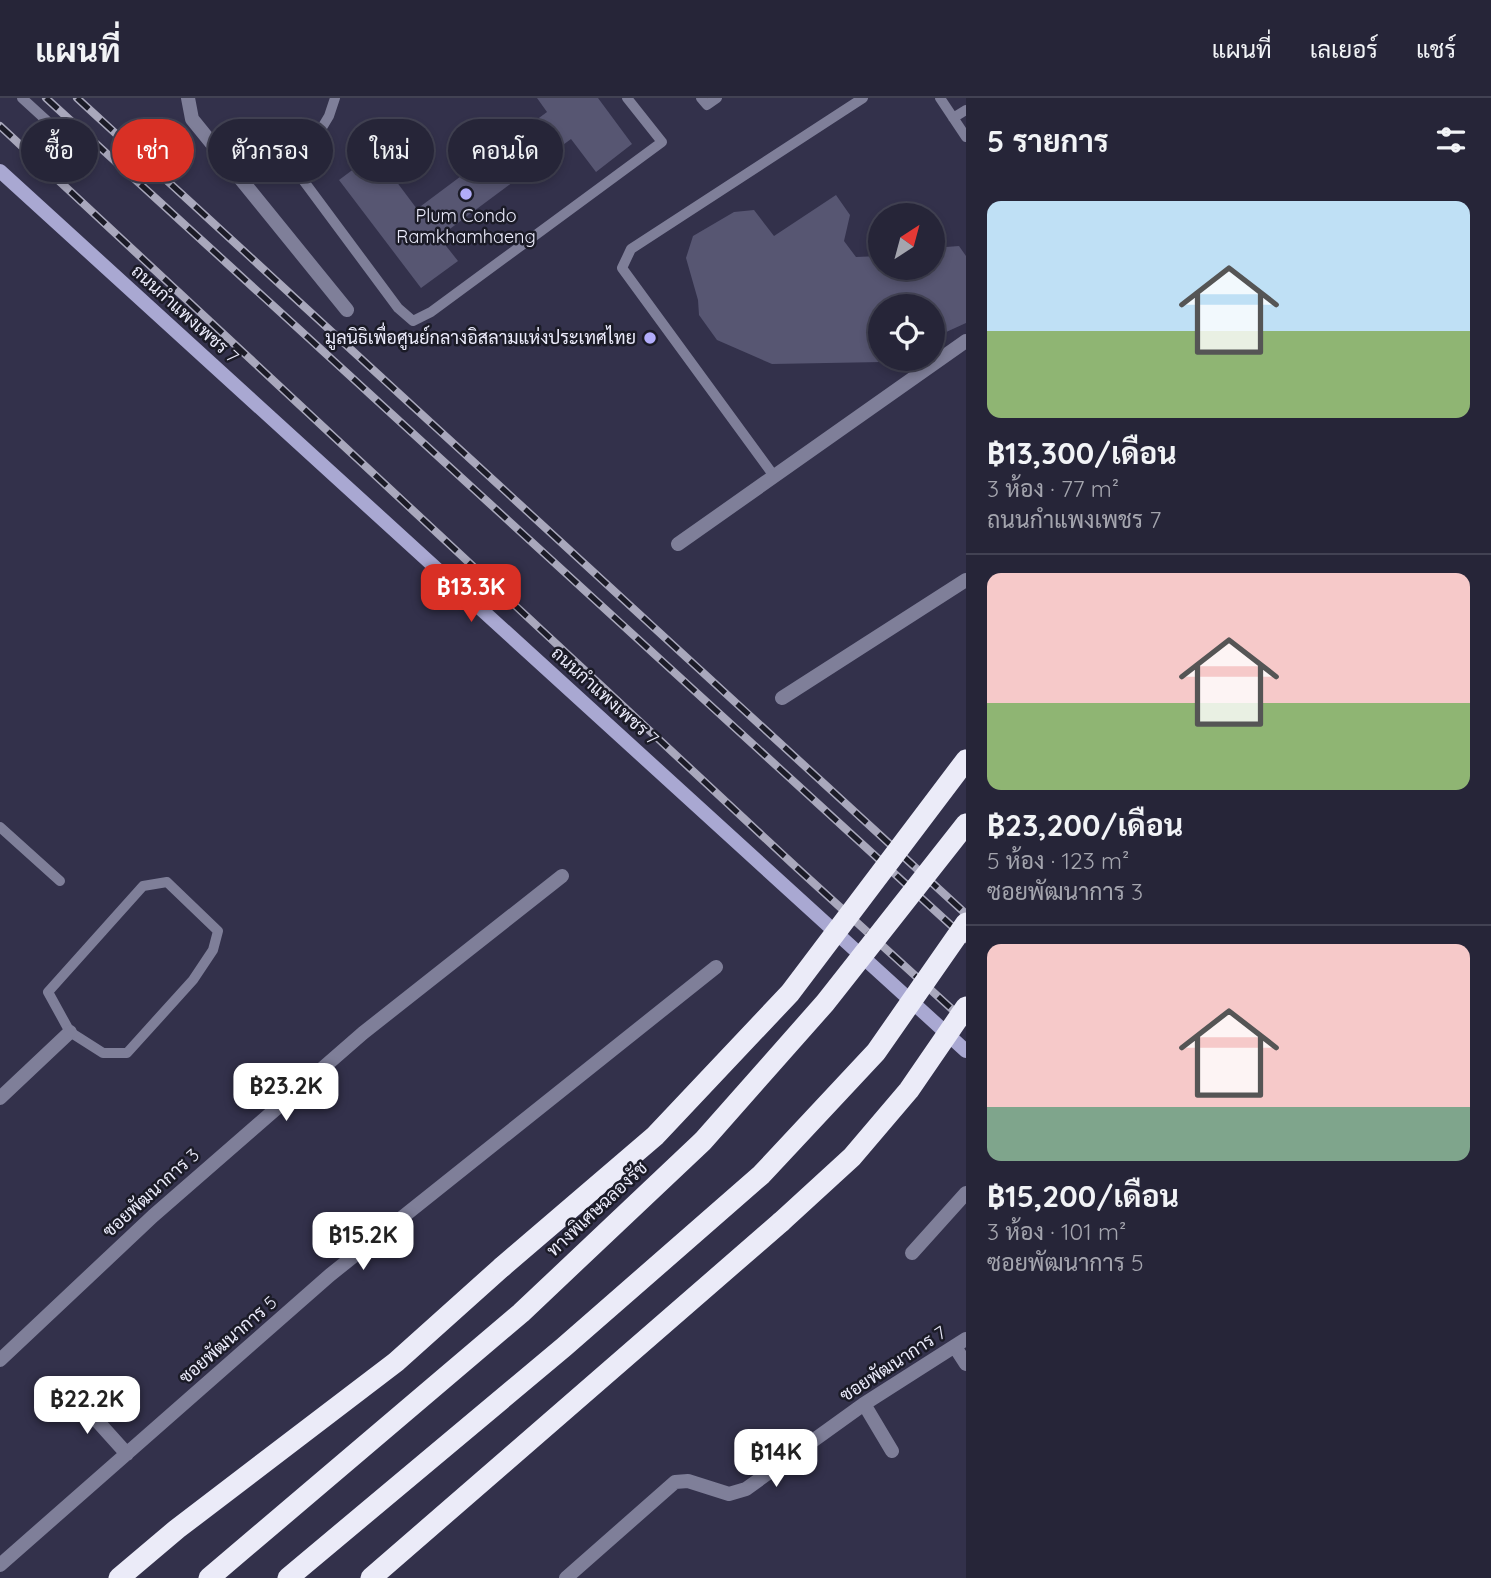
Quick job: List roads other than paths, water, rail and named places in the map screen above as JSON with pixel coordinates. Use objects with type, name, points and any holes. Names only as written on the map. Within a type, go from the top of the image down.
[{"type":"highway","points":[[118,1578],[177,1529],[396,1362],[655,1136],[790,993],[966,760]]},
{"type":"highway","name":"ทางพิเศษฉลองรัช","points":[[209,1578],[521,1313],[703,1141],[825,1003],[966,824]]},
{"type":"highway","points":[[288,1578],[564,1347],[761,1175],[876,1052],[966,923]]},
{"type":"highway","points":[[371,1578],[852,1157],[909,1090],[966,1007]]},
{"type":"street","points":[[188,98],[192,119],[347,310]]},
{"type":"street","name":"ถนนกำแพงเพชร 7","points":[[0,171],[966,1051]]},
{"type":"street","points":[[678,544],[966,341]]},
{"type":"street","points":[[782,698],[966,580]]},
{"type":"street","name":"ซอยพัฒนาการ 3","points":[[0,1360],[153,1216],[363,1033],[562,876]]},
{"type":"street","name":"ซอยพัฒนาการ 5","points":[[0,1565],[330,1275],[716,967]]},
{"type":"street","points":[[0,1098],[70,1031]]},
{"type":"street","points":[[912,1253],[966,1193]]},
{"type":"street","points":[[960,1343],[966,1364]]},
{"type":"street","name":"ซอยพัฒนาการ 7","points":[[566,1578],[675,1482],[688,1481],[729,1494],[746,1489],[864,1404],[960,1343]]},
{"type":"street","points":[[72,1394],[127,1454]]},
{"type":"street","points":[[864,1404],[892,1451]]},
{"type":"lane","points":[[22,98],[45,119]]},
{"type":"lane","points":[[335,98],[329,116],[303,162],[303,180],[398,308],[413,321],[431,313],[662,142],[627,98]]},
{"type":"lane","points":[[701,98],[706,105],[717,98]]},
{"type":"lane","points":[[774,476],[622,268],[631,249],[863,98]]},
{"type":"lane","points":[[940,98],[966,137]]},
{"type":"lane","points":[[953,118],[966,110]]},
{"type":"lane","points":[[0,827],[60,881]]},
{"type":"lane","points":[[167,881],[218,931],[213,950],[193,979],[127,1053],[103,1053],[70,1031],[48,992],[143,886],[167,881]]},
{"type":"railway","points":[[46,98],[966,939]]},
{"type":"railway","points":[[77,98],[966,914]]},
{"type":"railway","points":[[0,126],[966,1022]]},
{"type":"place","name":"Plum Condo Ramkhamhaeng","points":[[466,194]]},
{"type":"place","name":"มูลนิธิเพื่อศูนย์กลางอิสลามแห่งประเทศไทย","points":[[650,338]]}]
